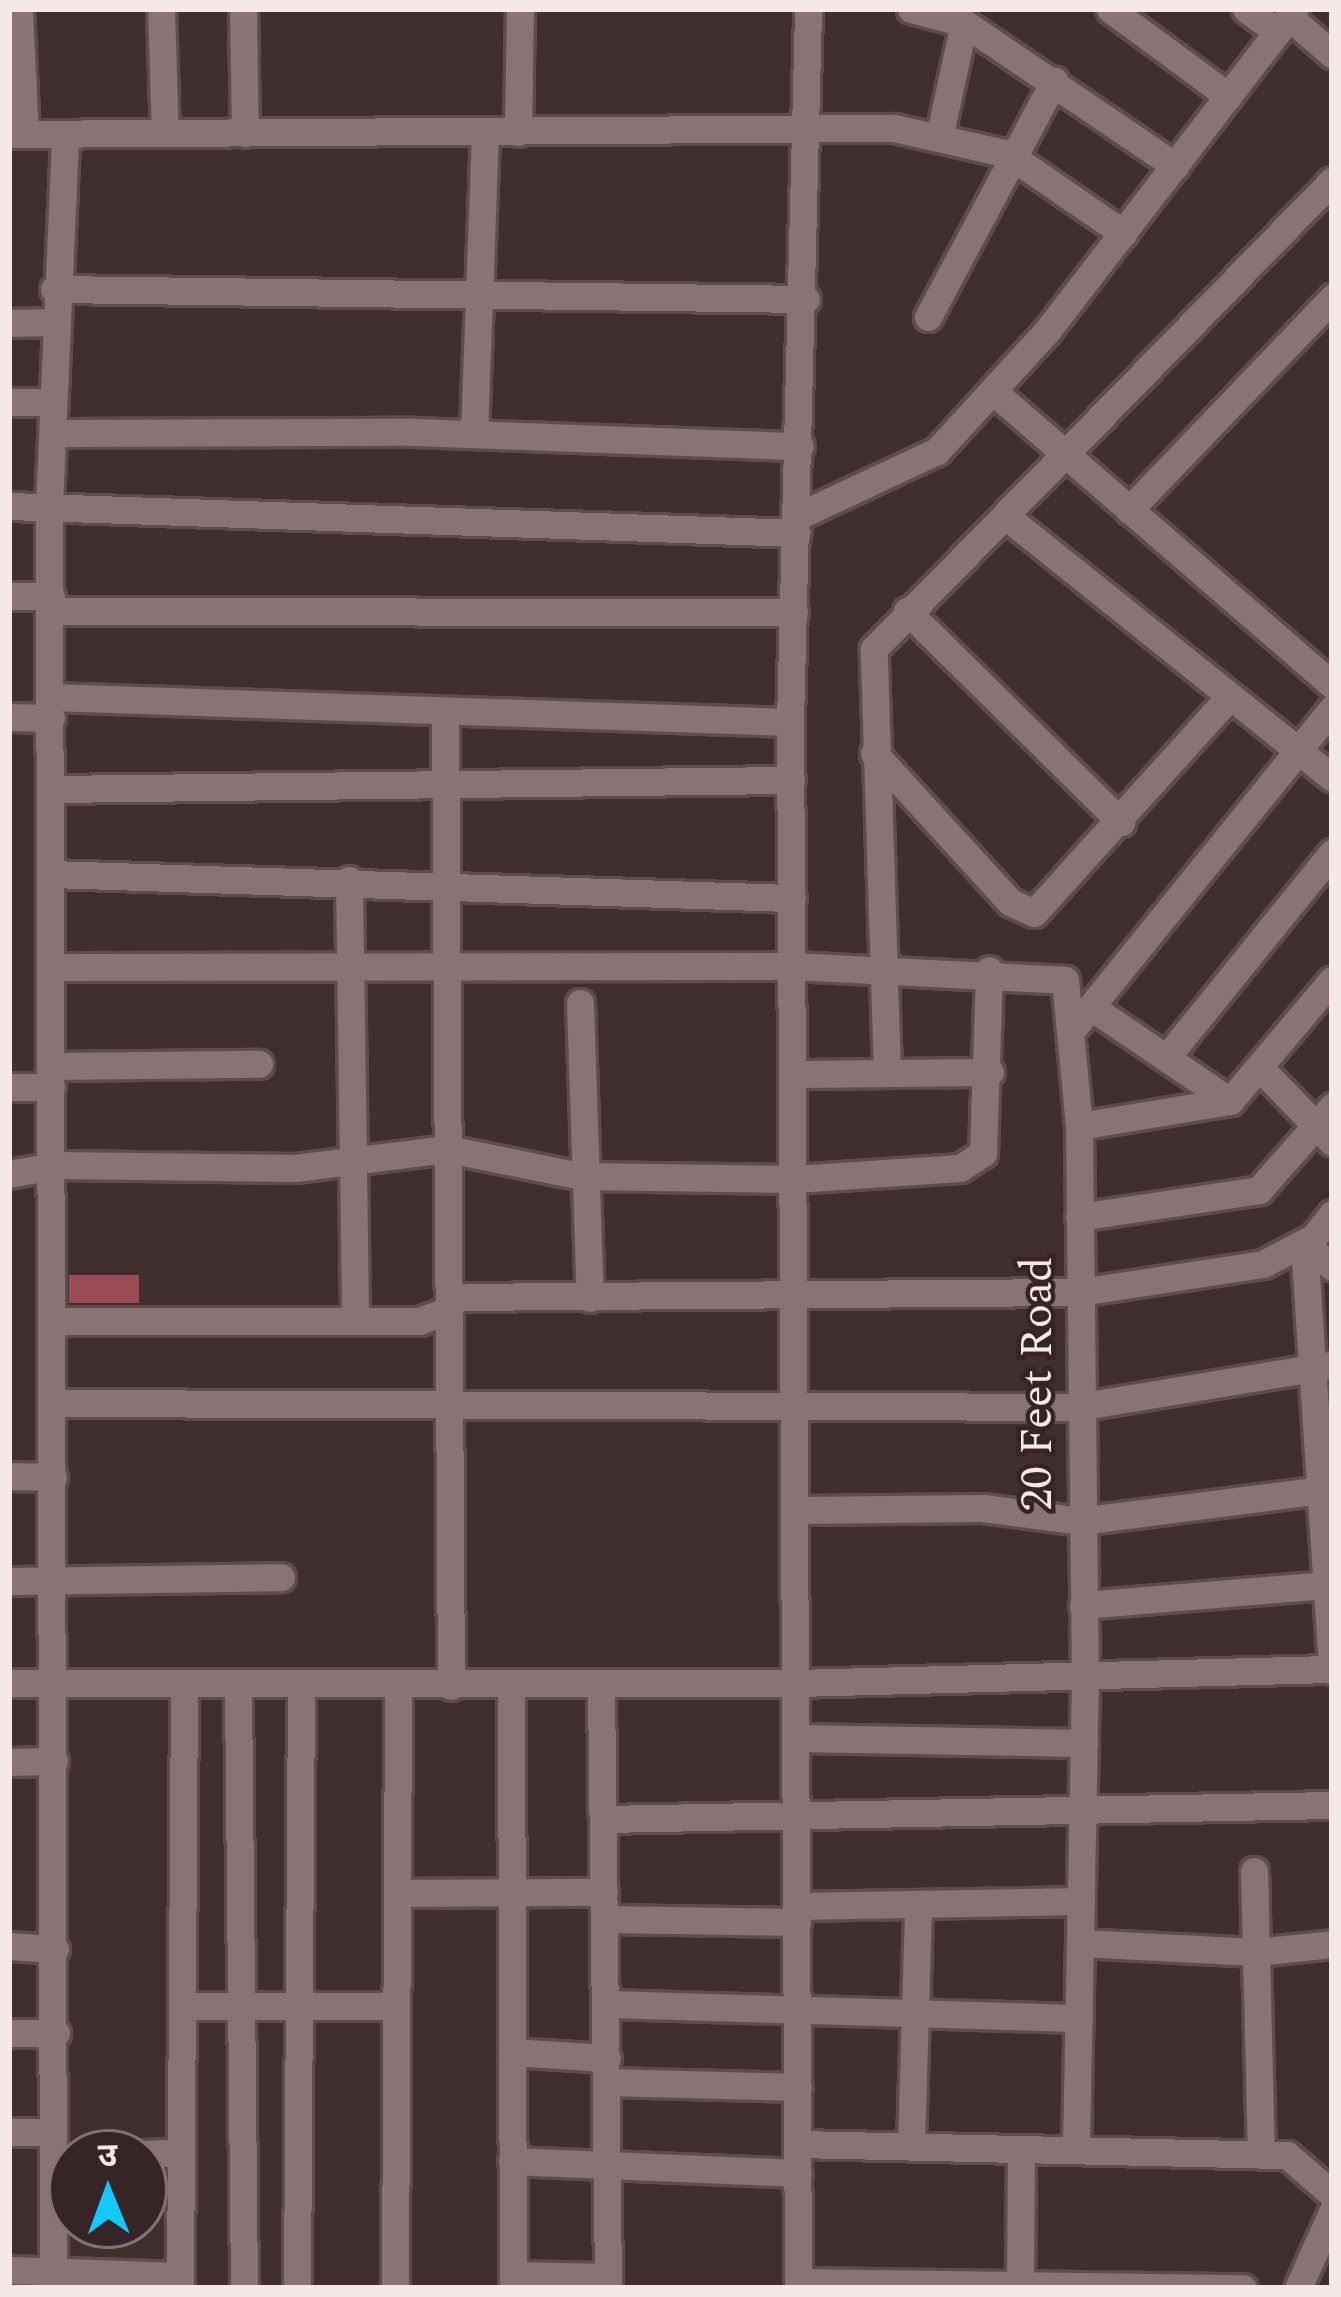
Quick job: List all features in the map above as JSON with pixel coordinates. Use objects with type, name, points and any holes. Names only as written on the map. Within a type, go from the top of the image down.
[{"type":"street","points":[[19,9],[17,134],[940,133],[1008,154],[1123,233]]},
{"type":"street","points":[[161,9],[165,133]]},
{"type":"street","points":[[243,9],[245,133]]},
{"type":"street","points":[[518,132],[520,9]]},
{"type":"street","points":[[808,9],[806,299],[790,722],[798,2285],[1243,2288]]},
{"type":"street","points":[[911,9],[964,23],[1175,166]]},
{"type":"street","points":[[1110,9],[1228,96]]},
{"type":"street","points":[[1246,9],[1287,19],[1332,54]]},
{"type":"street","points":[[9,506],[797,525],[915,468],[994,392],[1287,19]]},
{"type":"street","points":[[940,133],[964,23]]},
{"type":"street","points":[[928,317],[1008,154],[1054,81]]},
{"type":"street","points":[[474,433],[485,132]]},
{"type":"street","points":[[58,2129],[49,506],[54,289],[64,134]]},
{"type":"street","points":[[887,1073],[889,968],[868,669],[907,611],[1008,518],[1332,181]]},
{"type":"street","points":[[54,289],[806,299]]},
{"type":"street","points":[[1129,510],[1332,298]]},
{"type":"street","points":[[9,322],[54,322]]},
{"type":"street","points":[[994,392],[1332,685]]},
{"type":"street","points":[[9,402],[53,402]]},
{"type":"street","points":[[53,433],[474,433],[800,446]]},
{"type":"street","points":[[1008,518],[1332,778]]},
{"type":"street","points":[[9,596],[52,604],[794,612]]},
{"type":"street","points":[[907,611],[1121,822]]},
{"type":"street","points":[[874,753],[1024,911],[1045,909],[1230,696]]},
{"type":"street","points":[[9,717],[52,708],[790,722]]},
{"type":"street","points":[[1083,1016],[1332,709]]},
{"type":"street","points":[[446,712],[452,1686]]},
{"type":"street","points":[[51,789],[791,780]]},
{"type":"street","points":[[1166,1058],[1332,853]]},
{"type":"street","points":[[51,874],[446,883],[792,898]]},
{"type":"street","points":[[349,880],[355,1321]]},
{"type":"street","points":[[50,967],[793,965],[989,970],[1065,980],[1083,1016],[1166,1058],[1230,1101]]},
{"type":"street","points":[[51,1174],[58,1165],[355,1163],[448,1149],[581,1176],[794,1180],[974,1163],[990,1072],[989,970]]},
{"type":"street","points":[[1079,1126],[1230,1101],[1261,1070],[1332,980]]},
{"type":"street","points":[[580,1003],[581,1176],[590,1298]]},
{"type":"street","name":"20 Feet Road","points":[[1076,2150],[1084,1743],[1077,1407],[1083,1016]]},
{"type":"street","points":[[9,1087],[51,1077],[259,1064]]},
{"type":"street","points":[[1079,1217],[1238,1198],[1259,1190],[1328,1124],[1261,1070]]},
{"type":"street","points":[[794,1074],[990,1072]]},
{"type":"street","points":[[9,1174],[51,1174]]},
{"type":"street","points":[[449,1310],[453,1297],[795,1299],[1080,1292],[1263,1264],[1304,1244],[1332,1214]]},
{"type":"street","points":[[1304,1244],[1332,1267]]},
{"type":"street","points":[[9,1683],[238,1688],[796,1683],[1332,1670],[1322,1490],[1322,1366],[1304,1244]]},
{"type":"street","points":[[52,1322],[355,1321],[449,1310]]},
{"type":"street","points":[[53,1403],[795,1412],[1077,1407],[1322,1366]]},
{"type":"street","points":[[9,1476],[53,1477]]},
{"type":"street","points":[[796,1510],[983,1508],[1080,1521],[1322,1490]]},
{"type":"street","points":[[9,1581],[281,1577]]},
{"type":"street","points":[[1083,1605],[1326,1585]]},
{"type":"street","points":[[511,1685],[513,2282],[608,2283],[601,1684]]},
{"type":"street","points":[[394,2288],[398,1686]]},
{"type":"street","points":[[297,2288],[302,1687]]},
{"type":"street","points":[[9,2270],[53,2280],[180,2282],[184,1688]]},
{"type":"street","points":[[238,1688],[244,2288]]},
{"type":"street","points":[[796,1738],[1084,1743]]},
{"type":"street","points":[[9,1762],[54,1761]]},
{"type":"street","points":[[603,1819],[796,1822],[1082,1816],[1332,1804]]},
{"type":"street","points":[[1254,1871],[1261,2155]]},
{"type":"street","points":[[397,1893],[512,1891],[605,1905],[797,1914],[918,1904],[1081,1901]]},
{"type":"street","points":[[911,2146],[918,1904]]},
{"type":"street","points":[[1080,1943],[1256,1952],[1332,1944]]},
{"type":"street","points":[[9,1946],[56,1949]]},
{"type":"street","points":[[606,2004],[797,2006],[1079,2018]]},
{"type":"street","points":[[182,2006],[396,2006]]},
{"type":"street","points":[[9,2033],[56,2033]]},
{"type":"street","points":[[512,2052],[608,2070],[798,2087]]},
{"type":"street","points":[[9,2132],[48,2146]]},
{"type":"street","points":[[797,2144],[1287,2155],[1332,2194]]},
{"type":"street","points":[[1020,2286],[1021,2149]]},
{"type":"street","points":[[168,2153],[181,2152]]},
{"type":"street","points":[[512,2161],[798,2173]]},
{"type":"street","points":[[1298,2288],[1332,2212]]},
{"type":"street","points":[[53,2280],[54,2249]]},
{"type":"building","points":[[69,1275],[139,1275],[139,1303],[69,1303]]}]
